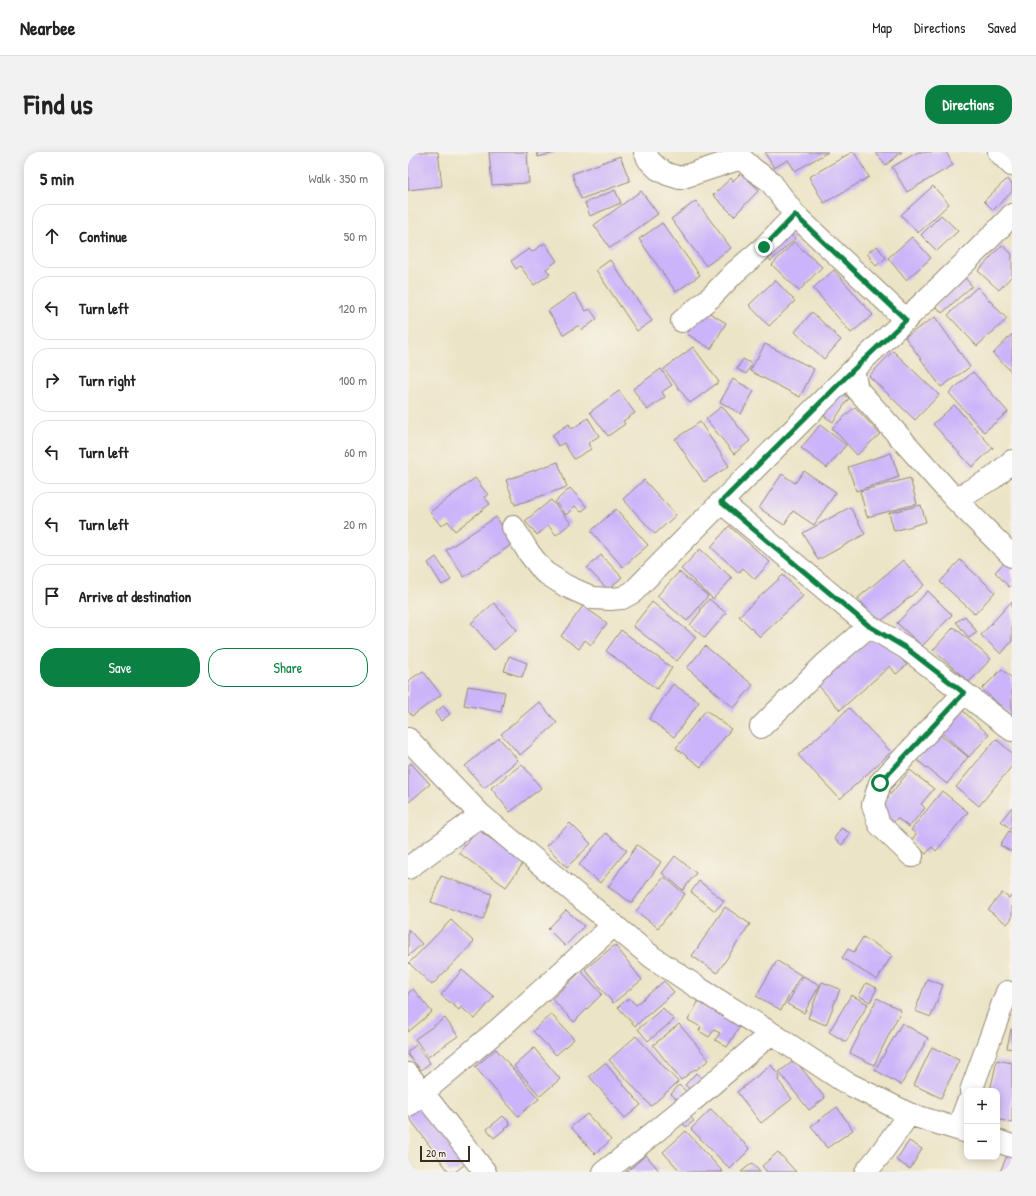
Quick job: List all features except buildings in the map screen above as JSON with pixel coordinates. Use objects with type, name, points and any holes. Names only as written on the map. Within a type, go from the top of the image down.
[{"type":"street","points":[[646,152],[649,160],[658,169],[667,174],[680,178],[743,155],[754,170],[770,181],[795,215],[906,320]]},
{"type":"street","points":[[1000,152],[1012,165]]},
{"type":"street","points":[[682,321],[711,297],[734,273],[764,247],[795,215]]},
{"type":"street","points":[[513,527],[529,553],[544,572],[566,586],[593,598],[610,600],[622,598],[633,592],[721,502],[849,382],[906,320],[1012,215]]},
{"type":"street","points":[[849,382],[955,499],[1012,556]]},
{"type":"street","points":[[955,499],[993,478],[1012,461]]},
{"type":"street","points":[[721,502],[869,626],[906,648],[1012,730]]},
{"type":"street","points":[[761,727],[825,664],[869,626]]},
{"type":"street","points":[[912,856],[879,824],[873,805],[880,783],[964,693]]},
{"type":"street","points":[[408,739],[481,815],[652,957],[845,1082],[909,1114],[962,1131],[964,1120]]},
{"type":"street","points":[[408,868],[481,815]]},
{"type":"street","points":[[415,1098],[499,1029],[614,925]]},
{"type":"street","points":[[973,1088],[1007,992]]},
{"type":"street","points":[[604,1172],[634,1150],[771,1033]]},
{"type":"street","points":[[408,1074],[415,1098],[485,1172]]},
{"type":"street","points":[[866,1172],[909,1114]]},
{"type":"street","points":[[1000,1142],[1012,1146]]},
{"type":"route","points":[[764,247],[795,215],[906,320],[853,370],[721,502],[869,626],[906,648],[964,693],[880,783]]}]
